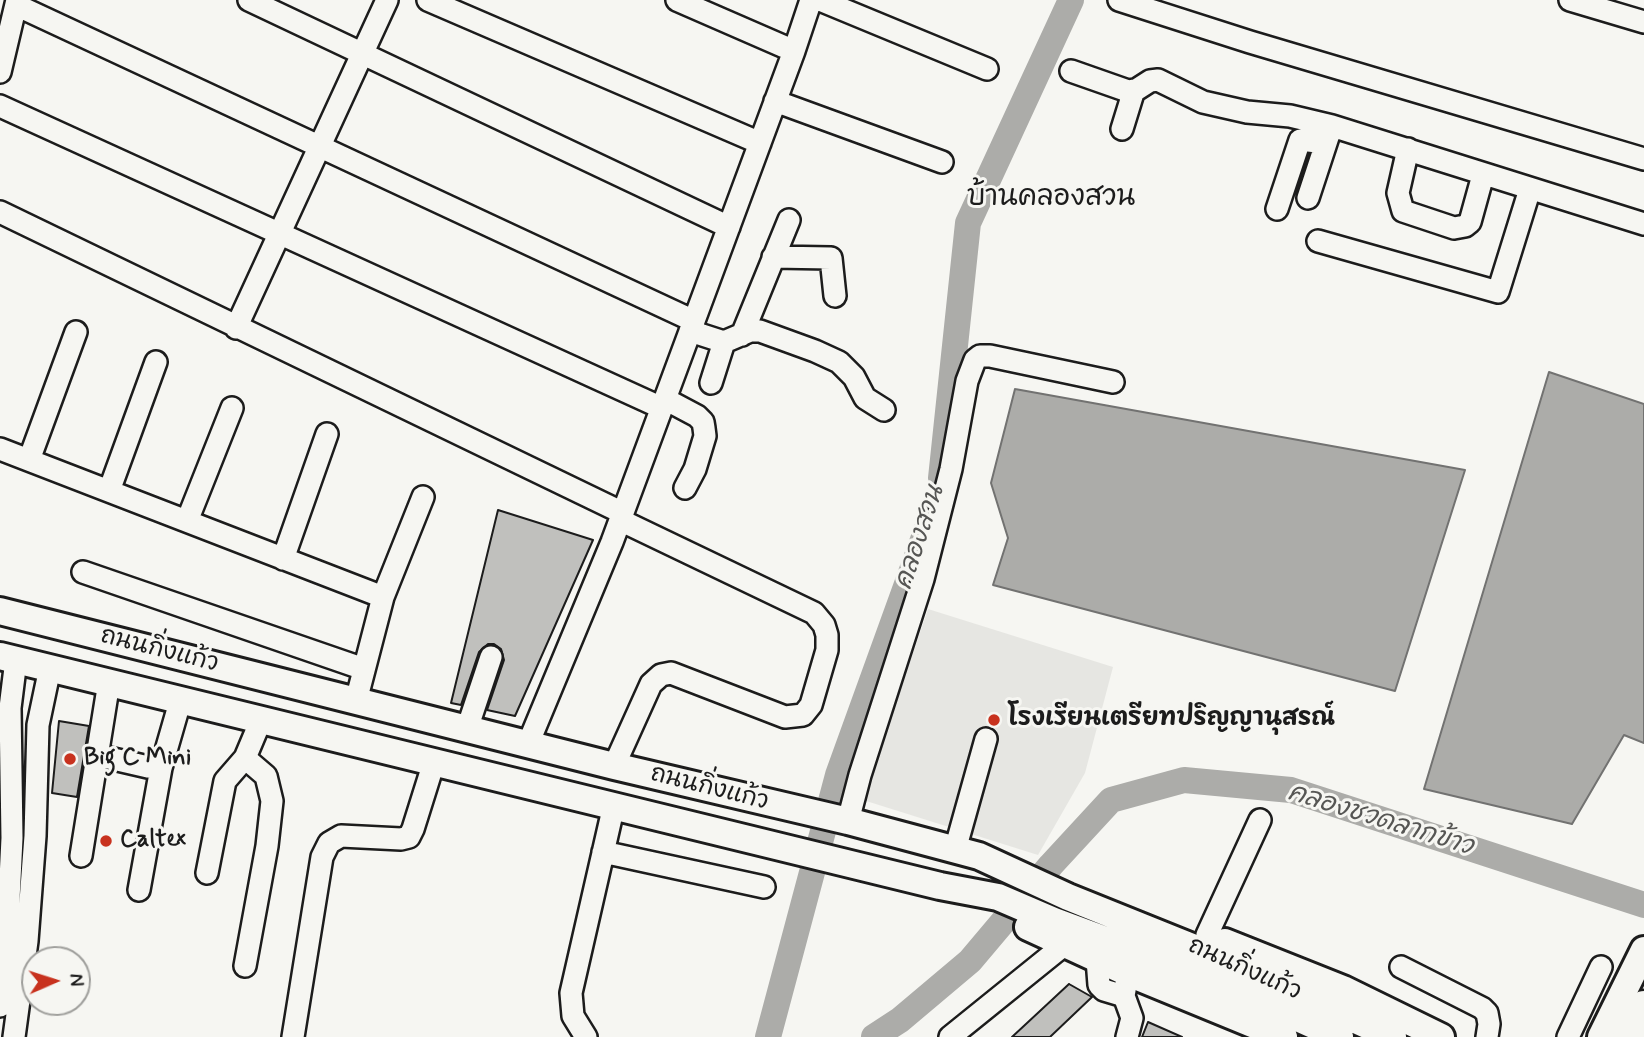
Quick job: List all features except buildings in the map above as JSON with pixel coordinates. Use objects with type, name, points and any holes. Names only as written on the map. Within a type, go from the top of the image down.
[{"type":"highway","points":[[1629,1037],[1635,997]]},
{"type":"main road","name":"ถนนกิ่งแก้ว","points":[[5,614],[846,821],[1017,866],[1072,889],[1211,957],[1393,1037]]},
{"type":"main road","name":"ถนนกิ่งแก้ว","points":[[5,657],[180,702],[614,805],[989,900],[1054,933],[1211,957],[1340,1037]]},
{"type":"main road","points":[[1054,933],[1097,960],[1126,984],[1284,1037]]},
{"type":"main road","points":[[1601,1037],[1635,997],[1644,950]]},
{"type":"main road","points":[[1211,957],[1343,989],[1441,1037]]},
{"type":"street","points":[[249,0],[729,227]]},
{"type":"street","points":[[236,328],[387,0]]},
{"type":"street","points":[[428,0],[760,143]]},
{"type":"street","points":[[677,0],[794,51]]},
{"type":"street","points":[[528,744],[622,517],[811,0]]},
{"type":"street","points":[[820,0],[987,69]]},
{"type":"street","points":[[1119,0],[1157,6],[1250,43],[1644,159]]},
{"type":"street","points":[[1570,0],[1644,22]]},
{"type":"street","points":[[0,72],[16,3],[692,326],[733,339],[750,331],[760,331],[839,362],[854,377],[865,398],[884,410]]},
{"type":"street","points":[[1071,71],[1128,90],[1158,80],[1203,102],[1247,112],[1290,116],[1329,134],[1408,149],[1644,224]]},
{"type":"street","points":[[1122,129],[1134,90]]},
{"type":"street","points":[[775,101],[942,162]]},
{"type":"street","points":[[0,106],[280,234],[664,404],[697,416],[703,422],[705,436],[695,469],[685,488]]},
{"type":"street","points":[[1308,198],[1329,134]]},
{"type":"street","points":[[1277,209],[1300,140],[1329,134]]},
{"type":"street","points":[[1408,149],[1398,193],[1403,212],[1454,228],[1465,226],[1470,222],[1483,175]]},
{"type":"street","points":[[1318,240],[1498,292],[1530,189]]},
{"type":"street","points":[[0,212],[814,613],[824,625],[827,650],[811,705],[803,715],[785,717],[671,673],[661,675],[651,684],[614,766]]},
{"type":"street","points":[[710,383],[789,220]]},
{"type":"street","points":[[773,257],[831,258],[835,296]]},
{"type":"street","points":[[29,460],[76,332]]},
{"type":"street","points":[[846,821],[923,579],[951,469],[967,381],[975,360],[980,356],[990,356],[1112,382]]},
{"type":"street","points":[[109,491],[156,362]]},
{"type":"street","points":[[187,522],[232,408]]},
{"type":"street","points":[[283,559],[327,434]]},
{"type":"street","points":[[0,449],[383,597]]},
{"type":"street","points":[[356,701],[383,597],[423,497]]},
{"type":"street","points":[[83,572],[364,669]]},
{"type":"street","points":[[5,657],[10,708],[17,941],[14,1037]]},
{"type":"street","points":[[467,729],[491,657]]},
{"type":"street","points":[[0,1006],[17,941],[35,836],[40,712],[51,668]]},
{"type":"street","points":[[80,856],[109,682]]},
{"type":"street","points":[[139,890],[161,768],[180,702]]},
{"type":"street","points":[[10,708],[40,712]]},
{"type":"street","points":[[206,873],[225,781],[245,758],[261,720]]},
{"type":"street","points":[[967,853],[986,739]]},
{"type":"street","points":[[11,747],[37,748]]},
{"type":"street","points":[[96,755],[161,768]]},
{"type":"street","points":[[245,758],[265,776],[272,801],[267,846],[245,966]]},
{"type":"street","points":[[293,1037],[322,857],[329,843],[341,836],[401,839],[409,836],[434,762]]},
{"type":"street","points":[[586,1037],[573,1016],[571,993],[614,805]]},
{"type":"street","points":[[1211,957],[1260,820]]},
{"type":"street","points":[[12,838],[35,836]]},
{"type":"street","points":[[603,852],[764,887]]},
{"type":"street","points":[[950,1037],[1054,933]]},
{"type":"street","points":[[1401,967],[1482,1008],[1487,1013],[1489,1024],[1487,1037]]},
{"type":"street","points":[[1568,1037],[1601,967]]},
{"type":"street","points":[[1126,984],[1132,1018],[1127,1037]]},
{"type":"shaded area","points":[[1549,372],[1644,404],[1644,743],[1624,735],[1572,824],[1424,789]]},
{"type":"shaded area","points":[[1015,389],[1465,470],[1395,691],[993,585],[1008,538],[991,483]]},
{"type":"shaded area","name":"โรงเรียนเตรียทปริญญานุสรณ์","points":[[928,609],[1113,667],[1085,773],[1038,855],[863,800]]},
{"type":"waterway","name":"คลองสวน","points":[[941,478],[968,223],[1071,0]]},
{"type":"waterway","name":"คลองสวน","points":[[768,1037],[838,775],[932,515]]},
{"type":"waterway","name":"คลองชวดลากข้าว","points":[[874,1037],[900,1020],[970,961],[1051,865],[1111,800],[1184,780],[1291,790],[1644,905]]},
{"type":"place","name":"โรงเรียนเตรียทปริญญานุสรณ์","points":[[994,720]]},
{"type":"place","name":"Big C Mini","points":[[70,759]]},
{"type":"place","name":"Caltex","points":[[106,841]]},
{"type":"district","name":"บ้านคลองสวน","points":[[1051,199]]}]
